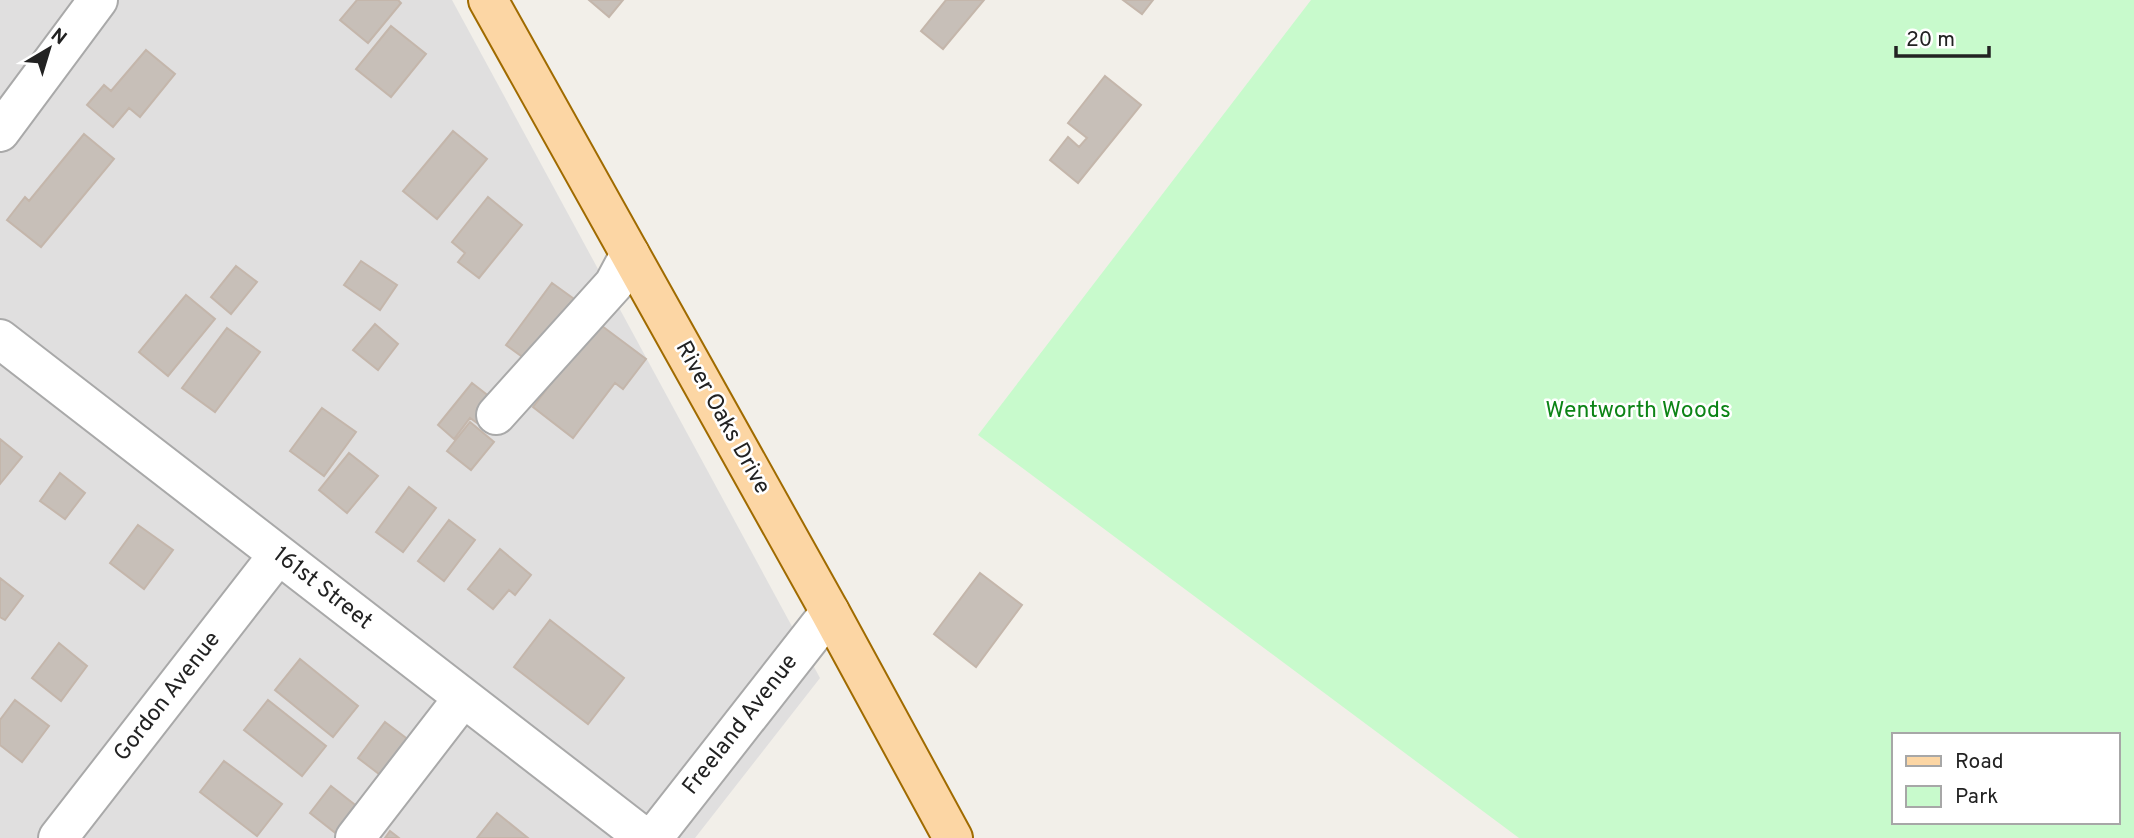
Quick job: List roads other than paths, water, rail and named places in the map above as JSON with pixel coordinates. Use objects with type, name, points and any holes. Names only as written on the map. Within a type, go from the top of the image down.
[{"type":"main road","name":"River Oaks Drive","points":[[488,0],[830,612],[953,838]]},
{"type":"street","points":[[0,131],[98,0]]},
{"type":"street","points":[[496,415],[614,284],[630,254]]},
{"type":"street","name":"161st Street","points":[[0,339],[645,838]]},
{"type":"street","name":"Gordon Avenue","points":[[58,838],[278,555]]},
{"type":"street","name":"Freeland Avenue","points":[[653,838],[830,612]]},
{"type":"street","points":[[355,838],[463,698]]},
{"type":"park label","name":"Wentworth Woods","points":[[1638,411]]}]
